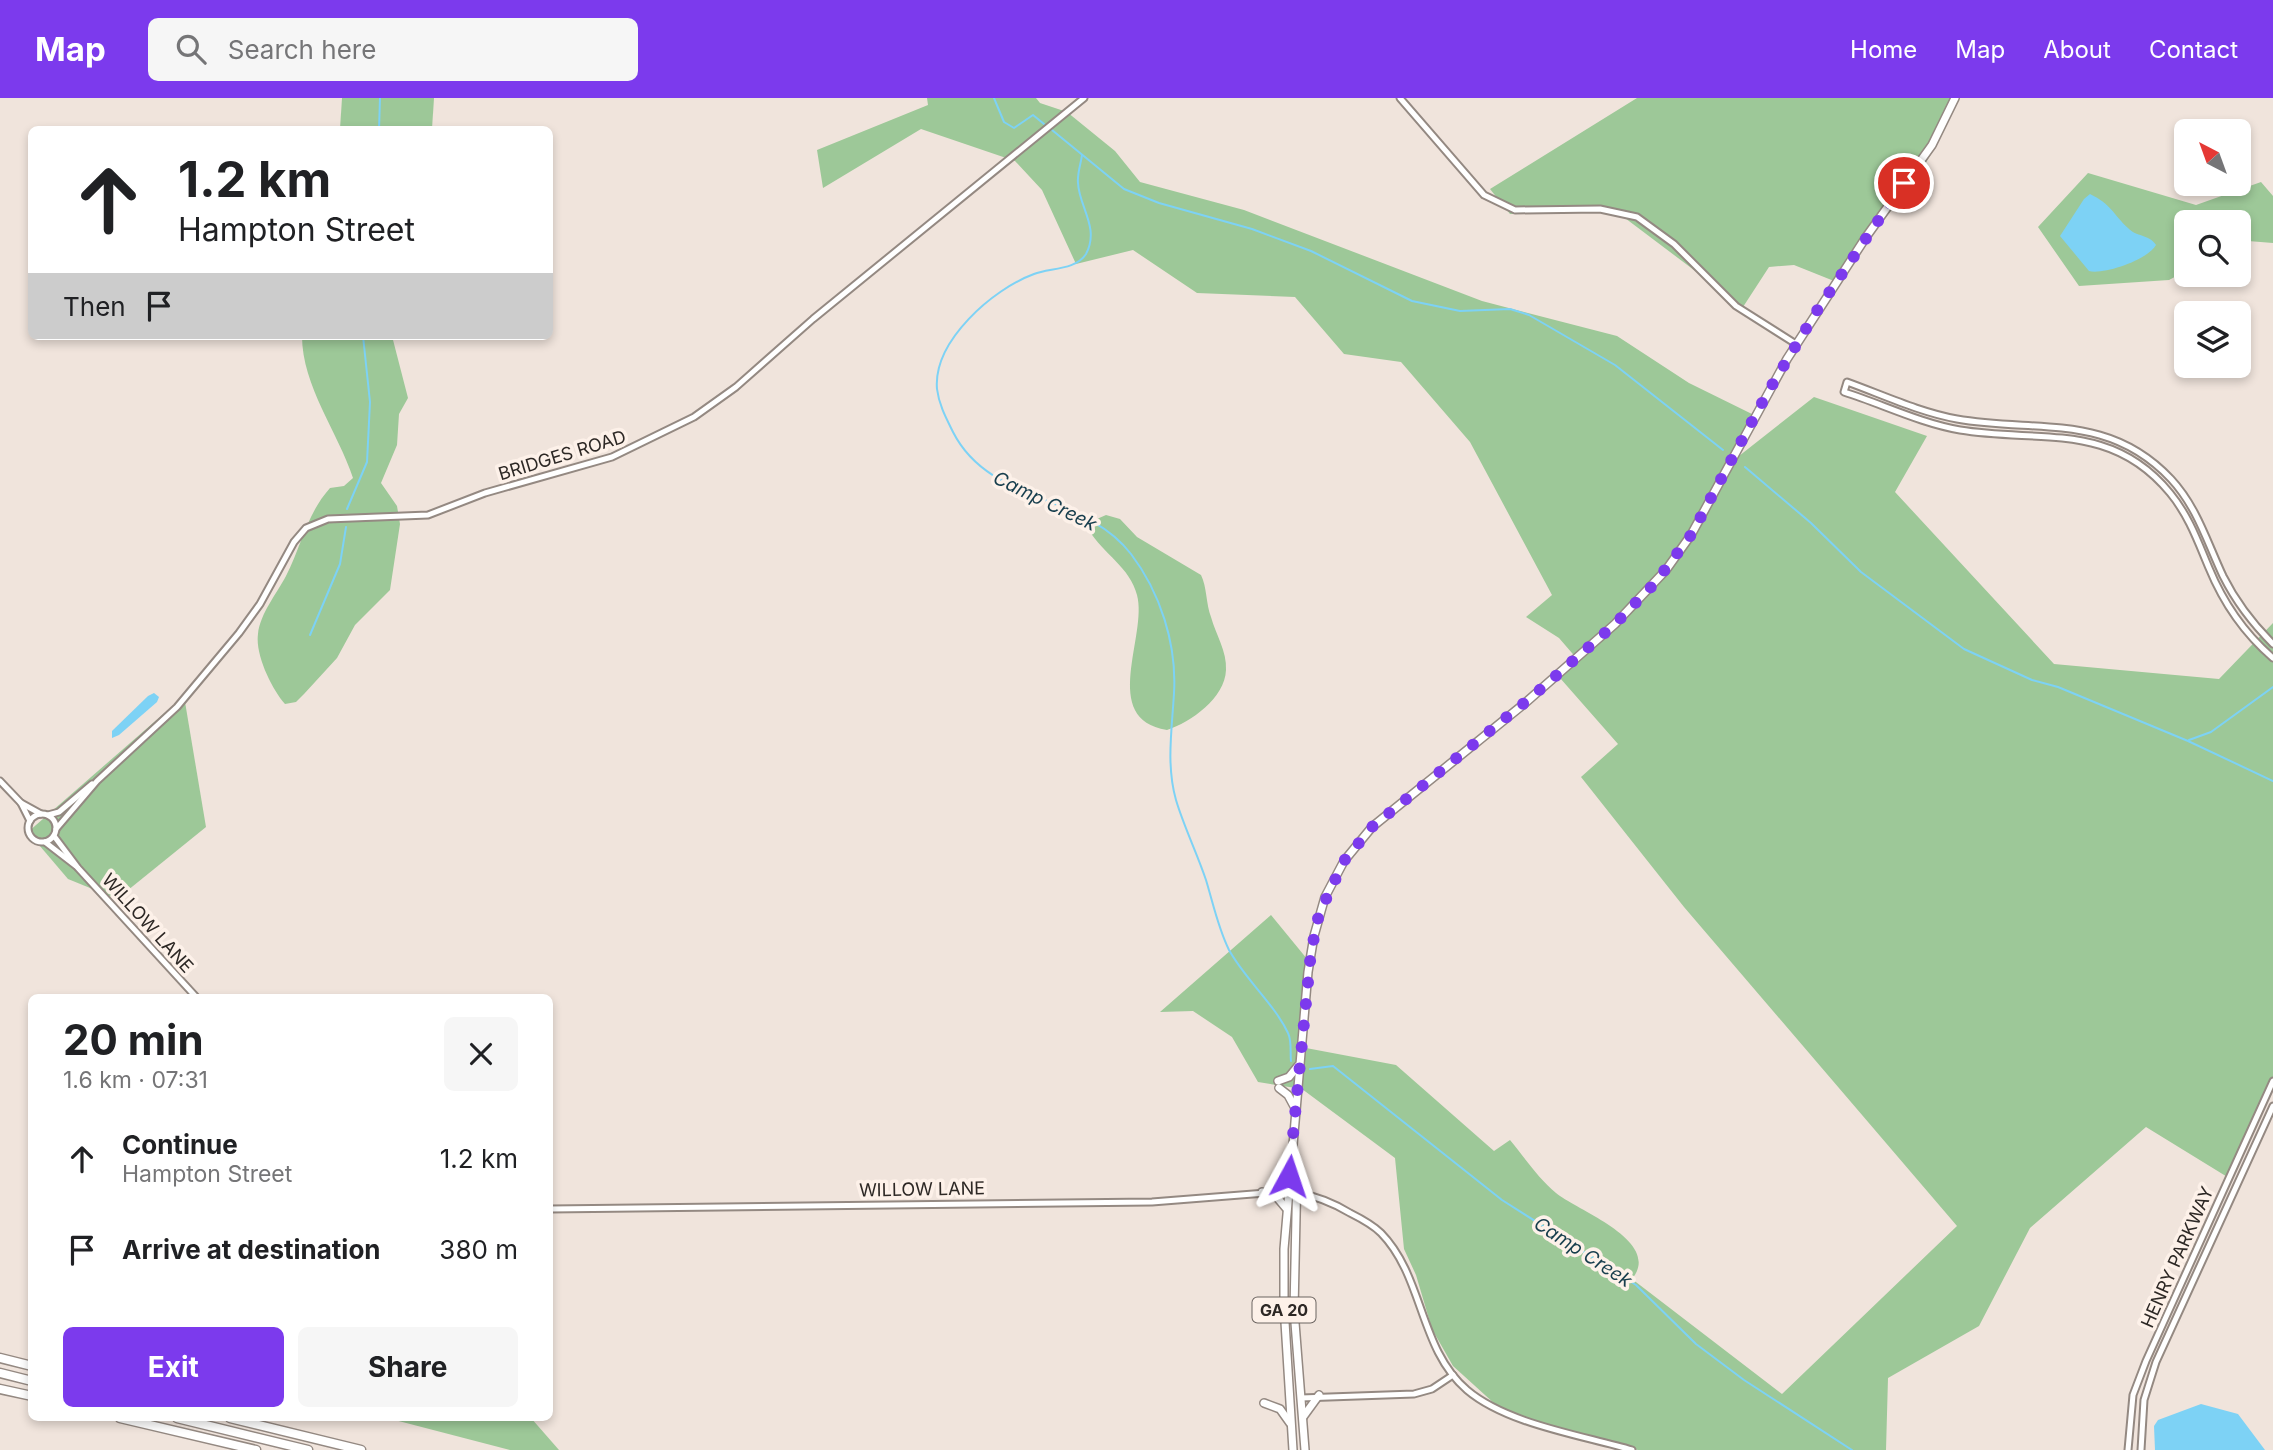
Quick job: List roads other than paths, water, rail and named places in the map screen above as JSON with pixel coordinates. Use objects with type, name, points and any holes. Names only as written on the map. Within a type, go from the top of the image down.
[{"type":"highway","points":[[0,1358],[28,1365]]},
{"type":"highway","points":[[0,1373],[28,1380]]},
{"type":"highway","points":[[0,1388],[28,1395]]},
{"type":"highway","points":[[133,1421],[256,1450]]},
{"type":"highway","points":[[189,1421],[308,1450]]},
{"type":"highway","points":[[242,1421],[361,1450]]},
{"type":"main road","name":"GA 20","points":[[1306,1450],[1293,1287],[1292,1150],[1314,936],[1330,885],[1354,846],[1396,805],[1535,694],[1631,610],[1666,570],[1691,535],[1796,344],[1866,237],[1932,145],[1955,98]]},
{"type":"main road","points":[[1295,1108],[1278,1085],[1299,1066]]},
{"type":"main road","name":"GA 20","points":[[1292,1150],[1297,1170],[1287,1209],[1284,1306],[1293,1450]]},
{"type":"main road","points":[[1262,1192],[1275,1195],[1287,1209]]},
{"type":"main road","points":[[1303,1418],[1319,1395]]},
{"type":"main road","points":[[1264,1403],[1283,1412],[1291,1426]]},
{"type":"street","name":"BRIDGES ROAD","points":[[45,814],[59,812],[97,781],[177,707],[260,604],[294,542],[306,528],[328,519],[428,515],[485,493],[612,457],[677,427],[736,387],[813,319],[1084,98]]},
{"type":"street","points":[[1400,98],[1484,195],[1516,210],[1600,209],[1637,217],[1702,269],[1736,306],[1796,344]]},
{"type":"street","points":[[2273,645],[2234,597],[2199,520],[2182,492],[2164,472],[2137,452],[2108,437],[2071,426],[1979,422],[1943,416],[1847,382],[1844,392],[1957,429],[2061,436],[2093,442],[2123,454],[2153,476],[2178,504],[2228,605],[2273,658]]},
{"type":"street","points":[[0,780],[21,803],[30,821],[30,836],[44,842],[55,832],[55,822],[45,814],[21,803]]},
{"type":"street","name":"BRIDGES ROAD","points":[[55,832],[97,781]]},
{"type":"street","points":[[30,821],[45,814]]},
{"type":"street","name":"WILLOW LANE","points":[[55,832],[78,868],[193,994]]},
{"type":"street","name":"WILLOW LANE","points":[[44,842],[78,868]]},
{"type":"street","name":"HENRY PARKWAY","points":[[2128,1450],[2133,1395],[2146,1361],[2273,1081]]},
{"type":"street","name":"HENRY PARKWAY","points":[[2141,1450],[2144,1400],[2156,1362],[2273,1106]]},
{"type":"street","name":"WILLOW LANE","points":[[553,1209],[1152,1202],[1293,1191],[1329,1201],[1379,1230],[1395,1252],[1436,1350],[1453,1375],[1479,1399],[1511,1414],[1632,1450]]},
{"type":"street","points":[[1301,1398],[1319,1395],[1414,1394],[1432,1389],[1453,1375]]},
{"type":"water","points":[[2090,194],[2107,205],[2131,231],[2153,241],[2156,245],[2151,251],[2125,265],[2104,271],[2089,271],[2060,236]]},
{"type":"water","points":[[154,693],[159,697],[157,702],[112,738],[112,731]]},
{"type":"water","points":[[2201,1404],[2238,1414],[2265,1450],[2155,1450],[2154,1426],[2158,1420]]},
{"type":"waterway","points":[[379,126],[380,98]]},
{"type":"waterway","name":"Camp Creek","points":[[994,98],[1004,122],[1014,128],[1033,115],[1044,124]]},
{"type":"waterway","points":[[1052,130],[1124,189],[1159,203],[1252,229],[1311,251],[1412,301],[1460,311],[1510,309],[1529,315],[1615,365],[1723,450]]},
{"type":"waterway","name":"Camp Creek","points":[[1082,155],[1079,192],[1091,235],[1086,254],[1069,266],[1034,274],[1018,281],[984,304],[955,335],[945,353],[938,371],[938,395],[953,432],[969,456],[1013,487],[1089,519],[1112,534],[1131,554],[1150,585],[1165,619],[1173,656],[1170,760],[1176,800],[1206,880],[1225,942],[1288,1033],[1291,1061]]},
{"type":"waterway","points":[[347,509],[367,462],[370,402],[363,340]]},
{"type":"waterway","points":[[1745,467],[1811,523],[1861,572],[1964,649],[2032,680],[2058,687],[2188,741],[2273,781]]},
{"type":"waterway","points":[[310,635],[340,564],[346,527]]},
{"type":"waterway","points":[[2189,740],[2211,732],[2273,687]]},
{"type":"waterway","name":"Camp Creek","points":[[1310,1069],[1333,1066],[1502,1200],[1636,1285],[1696,1344],[1744,1380],[1852,1450]]}]
